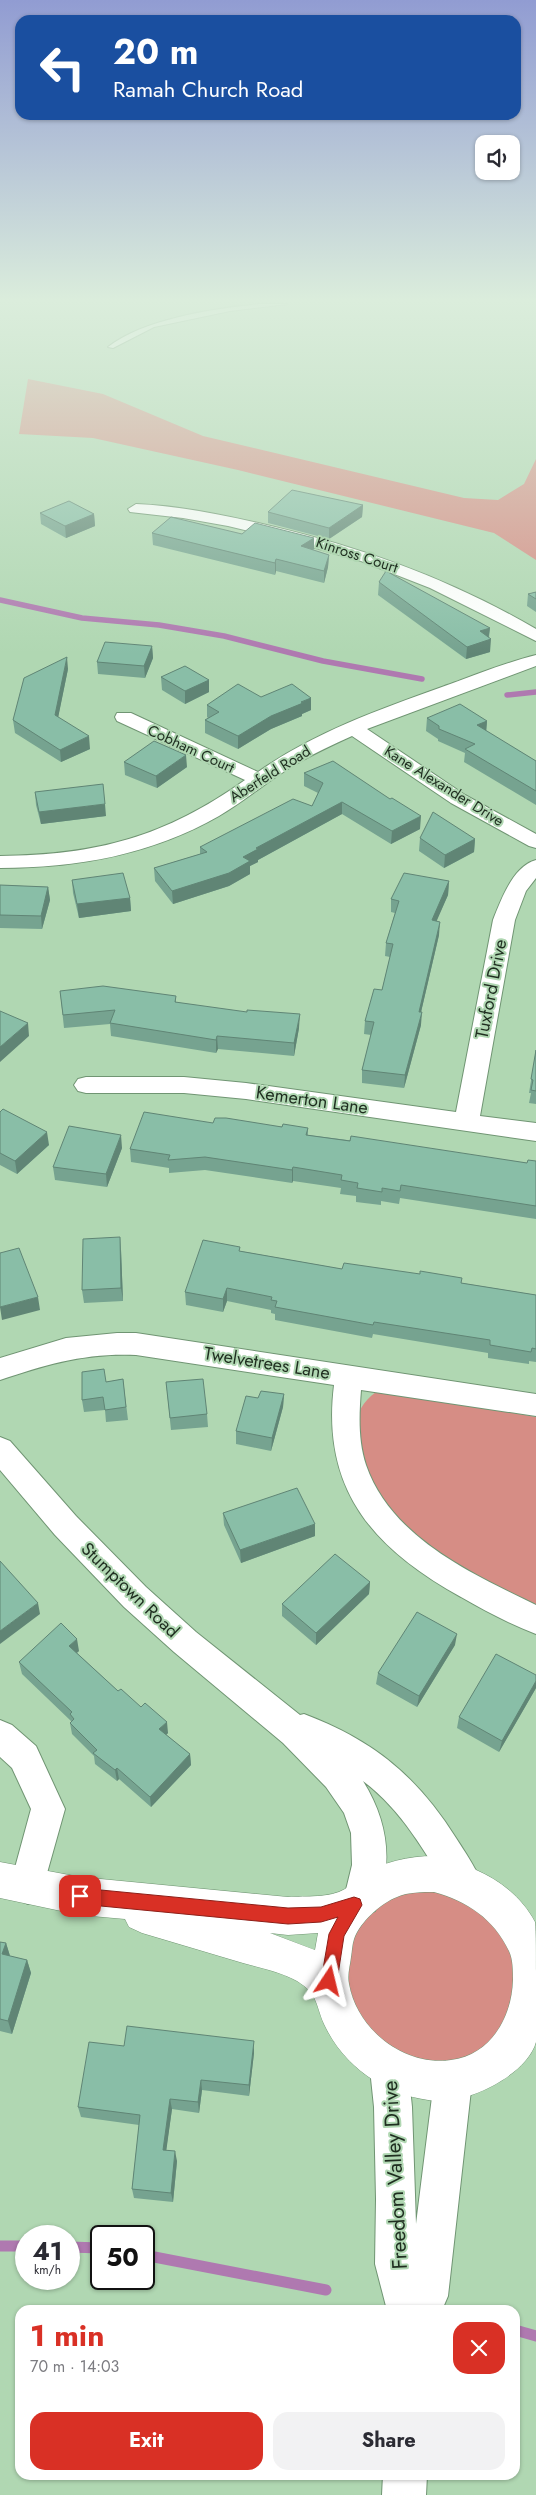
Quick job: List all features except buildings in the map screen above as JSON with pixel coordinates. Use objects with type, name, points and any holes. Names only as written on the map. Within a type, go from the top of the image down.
[{"type":"main road","points":[[434,1874],[463,1881],[492,1899],[515,1926],[532,1954],[531,2021],[500,2059],[478,2073],[453,2081],[420,2080],[389,2069],[364,2050],[345,2026],[329,1981],[337,1934],[358,1902],[377,1886],[404,1876],[434,1874]]},
{"type":"main road","points":[[14,1883],[80,1896],[287,1957],[309,1967],[329,1981]]},
{"type":"main road","points":[[80,1896],[288,1916],[321,1914],[358,1902]]},
{"type":"street","name":"Kinross Court","points":[[136,508],[194,514],[225,520],[291,535],[386,563],[447,588],[500,613],[536,636]]},
{"type":"street","name":"Aberfeld Road","points":[[0,862],[54,860],[122,851],[155,840],[212,812],[302,752],[353,728],[536,660]]},
{"type":"street","name":"Cobham Court","points":[[124,717],[235,770],[260,779]]},
{"type":"street","name":"Kane Alexander Drive","points":[[353,728],[458,799],[536,842]]},
{"type":"street","name":"Tuxford Drive","points":[[467,1121],[504,920],[513,894],[521,880],[536,866]]},
{"type":"street","name":"Kemerton Lane","points":[[86,1085],[184,1085],[238,1090],[536,1132]]},
{"type":"street","name":"Twelvetrees Lane","points":[[0,1369],[46,1352],[74,1345],[108,1342],[268,1362],[536,1404]]},
{"type":"street","points":[[349,1376],[345,1406],[346,1434],[351,1465],[365,1497],[388,1527],[415,1552],[454,1579],[536,1620]]},
{"type":"street","name":"Stumptown Road","points":[[0,1449],[35,1493],[83,1547],[140,1602],[186,1643],[277,1714],[337,1772],[360,1810],[372,1845],[369,1872],[358,1902]]},
{"type":"street","name":"Stumptown Road","points":[[277,1714],[344,1751],[394,1785],[419,1814],[463,1881]]},
{"type":"street","points":[[0,1736],[24,1757],[48,1810],[14,1883]]},
{"type":"street","name":"Freedom Valley Drive","points":[[389,2069],[393,2107],[396,2190],[395,2264],[407,2305]]},
{"type":"street","name":"Freedom Valley Drive","points":[[422,2305],[427,2296],[453,2081]]},
{"type":"street","points":[[404,2480],[404,2495]]},
{"type":"shaded area","points":[[21,420],[166,420],[203,436],[464,498],[498,500],[524,484],[536,459],[536,560],[494,533],[238,470],[93,438],[19,434]]},
{"type":"shaded area","points":[[376,1392],[394,1392],[536,1417],[536,1606],[452,1564],[431,1551],[395,1521],[380,1503],[368,1476],[357,1430],[358,1416],[364,1403]]},
{"type":"shaded area","points":[[404,1876],[492,1899],[533,1986],[478,2073],[364,2050],[337,1934]]},
{"type":"waterway","points":[[0,600],[82,618],[159,625],[224,636],[323,661],[422,679]]},
{"type":"waterway","points":[[507,695],[536,692]]},
{"type":"waterway","points":[[0,2246],[15,2246]]},
{"type":"waterway","points":[[80,2247],[90,2248]]},
{"type":"waterway","points":[[155,2257],[326,2290]]},
{"type":"waterway","points":[[520,2331],[536,2336]]},
{"type":"route","points":[[80,1896],[288,1916],[321,1914],[354,1905],[337,1934],[329,1981]]}]
